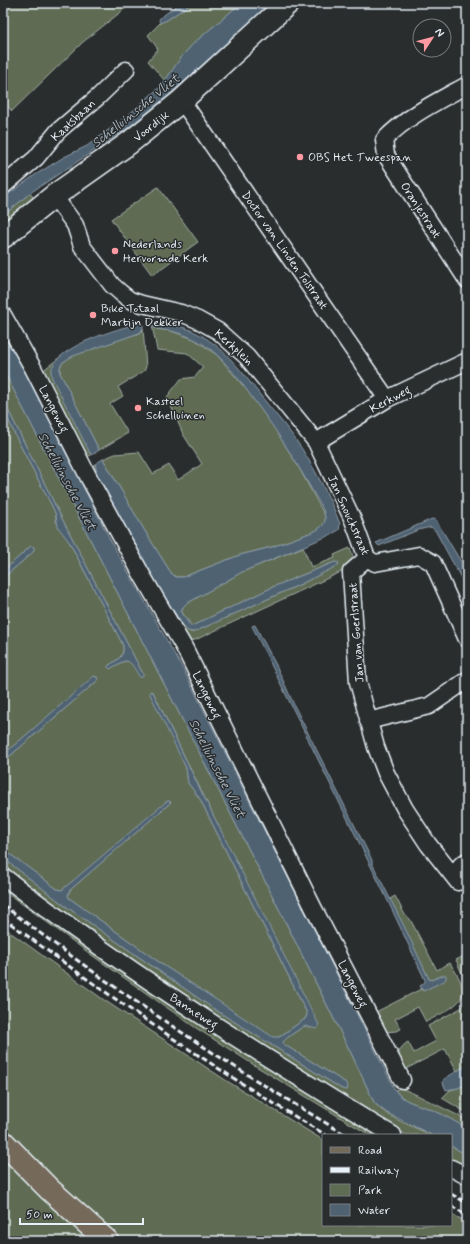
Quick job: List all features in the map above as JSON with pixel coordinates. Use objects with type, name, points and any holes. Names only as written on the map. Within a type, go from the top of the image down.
[{"type":"main road","points":[[3,1142],[49,1189],[107,1241]]},
{"type":"street","name":"Voordijk","points":[[3,237],[54,196],[129,143],[182,100],[288,3]]},
{"type":"street","name":"Kaatsbaan","points":[[3,186],[36,158],[58,132],[126,70]]},
{"type":"street","name":"Oranjestraat","points":[[467,85],[428,106],[396,128],[384,140],[386,155],[467,280]]},
{"type":"street","name":"Doctor van Linden Tolstraat","points":[[182,100],[387,399]]},
{"type":"street","name":"Kerkplein","points":[[54,196],[75,225],[82,246],[112,285],[130,300],[181,313],[218,331],[247,357],[316,442]]},
{"type":"street","name":"Langeweg","points":[[3,315],[33,368],[90,480],[138,568],[185,649],[317,914],[402,1080]]},
{"type":"street","name":"Kerkweg","points":[[316,442],[387,399],[467,361]]},
{"type":"street","name":"Jan Snouckstraat","points":[[316,442],[353,520],[367,558],[375,563],[420,555],[433,563],[467,639]]},
{"type":"street","name":"Jan van Goerlstraat","points":[[367,558],[351,572],[358,682],[376,747],[386,773],[405,809],[428,844],[458,882],[461,866],[467,861]]},
{"type":"street","points":[[368,721],[429,706],[467,680]]},
{"type":"street","name":"Banneweg","points":[[3,876],[43,907],[162,990],[325,1095],[391,1134]]},
{"type":"street","points":[[452,1168],[467,1176]]},
{"type":"green space","points":[[3,3],[132,3],[83,42],[12,111],[3,102]]},
{"type":"green space","points":[[192,3],[241,3],[194,43],[183,55],[165,81],[148,61],[158,49],[148,35],[160,23]]},
{"type":"green space","points":[[158,187],[198,242],[152,275],[111,219]]},
{"type":"green space","points":[[30,193],[35,200],[3,226],[3,216]]},
{"type":"green space","points":[[152,325],[156,329],[171,331],[194,339],[217,355],[246,389],[275,429],[298,466],[325,516],[325,521],[321,527],[315,531],[272,547],[240,555],[183,577],[176,577],[171,573],[103,459],[115,454],[139,452],[153,474],[169,465],[178,480],[202,464],[183,434],[167,397],[181,379],[195,377],[203,367],[187,353],[157,350]]},
{"type":"green space","points":[[143,328],[146,367],[144,371],[118,387],[123,396],[110,404],[128,433],[99,450],[60,373],[60,367],[63,362],[72,356],[139,333]]},
{"type":"green space","points":[[60,357],[54,365],[91,455],[87,457],[42,372]]},
{"type":"green space","points":[[3,369],[265,881],[374,1102],[392,1117],[430,1134],[404,1134],[359,1104],[265,1051],[49,903],[3,868],[3,858],[64,905],[214,1009],[342,1089],[347,1090],[346,1083],[283,1044],[288,1037],[304,1026],[317,1028],[153,692],[186,768],[188,783],[200,799],[306,1011],[307,1015],[305,1019],[279,1037],[273,1038],[163,965],[69,898],[68,895],[70,890],[171,802],[62,890],[57,889],[3,849],[3,762],[97,681],[97,677],[94,677],[3,755],[3,578],[33,552],[34,549],[31,546],[3,571],[3,408],[19,443],[52,506],[56,515],[56,521],[70,543],[123,645],[122,655],[108,666],[110,669],[125,661],[128,661],[143,674],[3,403],[3,391],[5,394],[9,391],[3,380]]},
{"type":"green space","points":[[95,464],[97,474],[157,585],[190,632],[194,632],[301,584],[339,564],[335,562],[275,586],[192,626],[181,611],[186,604],[242,572],[303,547],[311,567],[335,558],[334,555],[350,548],[356,565],[195,640],[187,640],[90,467]]},
{"type":"green space","points":[[3,883],[380,1134],[368,1134],[196,1028],[93,956],[3,890]]},
{"type":"green space","points":[[395,896],[405,915],[410,919],[437,970],[450,963],[460,980],[463,991],[459,1001],[426,1022],[418,1007],[395,1019],[401,1029],[386,1032],[372,1014],[421,989],[423,991],[446,979],[444,975],[431,980],[429,979],[390,899]]},
{"type":"green space","points":[[3,927],[104,1000],[227,1081],[322,1139],[322,1226],[452,1226],[452,1214],[467,1222],[467,1241],[122,1241],[97,1220],[14,1140],[3,1127]]},
{"type":"green space","points":[[464,956],[467,957],[467,985],[456,960]]},
{"type":"green space","points":[[467,1001],[467,1065],[457,1071],[445,1049],[402,1071],[399,1055],[401,1048],[408,1042],[414,1053],[436,1041],[428,1026],[461,1008]]},
{"type":"green space","points":[[467,1084],[467,1113],[442,1098],[450,1090]]},
{"type":"green space","points":[[401,1088],[467,1120],[467,1128],[435,1111],[406,1100],[395,1090]]},
{"type":"green space","points":[[452,1147],[467,1155],[467,1169],[452,1161]]},
{"type":"green space","points":[[3,1157],[17,1172],[92,1241],[6,1241],[3,1235]]},
{"type":"water","points":[[180,3],[192,3],[160,23],[160,18]]},
{"type":"water","name":"Schelluinsche Vliet","points":[[241,3],[271,3],[168,96],[128,128],[30,193],[3,216],[3,198],[35,175],[64,157],[87,146],[127,116],[161,86],[183,55],[194,43]]},
{"type":"water","points":[[153,322],[174,325],[201,335],[215,344],[243,373],[297,442],[323,486],[340,524],[339,530],[328,536],[242,572],[186,604],[181,611],[190,626],[192,626],[275,586],[335,562],[339,563],[337,566],[301,584],[194,632],[188,631],[184,627],[157,585],[97,474],[95,464],[103,459],[146,533],[171,573],[176,577],[183,577],[240,555],[272,547],[315,531],[324,524],[325,515],[284,443],[236,375],[216,354],[201,343],[171,331],[155,328],[151,324]]},
{"type":"water","points":[[139,323],[143,325],[142,330],[139,333],[73,356],[63,362],[60,367],[60,373],[99,450],[91,455],[52,378],[51,372],[55,363],[63,354],[75,347],[103,334]]},
{"type":"water","name":"Schelluinsche Vliet","points":[[3,334],[21,365],[114,547],[183,669],[395,1090],[406,1100],[435,1111],[467,1128],[467,1155],[452,1147],[452,1134],[430,1134],[387,1113],[374,1102],[265,881],[3,369]]},
{"type":"water","points":[[3,403],[143,674],[141,678],[128,661],[121,662],[110,669],[108,667],[122,655],[123,645],[70,543],[58,527],[56,515],[19,443],[3,408]]},
{"type":"water","points":[[432,519],[436,520],[467,572],[467,589],[435,530],[431,527],[418,530],[379,546],[376,543]]},
{"type":"water","points":[[31,546],[34,547],[33,552],[3,578],[3,571]]},
{"type":"water","points":[[255,625],[372,860],[372,863],[429,979],[431,980],[446,975],[446,979],[444,981],[423,991],[420,986],[425,982],[425,980],[386,897],[252,626]]},
{"type":"water","points":[[94,676],[98,678],[97,681],[3,762],[3,755]]},
{"type":"water","points":[[150,691],[153,692],[198,785],[319,1025],[317,1029],[304,1026],[288,1037],[283,1044],[346,1083],[348,1087],[347,1090],[342,1089],[214,1009],[64,905],[3,858],[3,849],[57,889],[62,890],[167,801],[170,801],[170,803],[70,890],[68,895],[69,898],[163,965],[273,1037],[279,1037],[305,1019],[307,1015],[306,1011],[200,799],[188,783],[186,768],[150,694]]},
{"type":"water","points":[[467,1065],[467,1084],[458,1088],[446,1090],[443,1083],[444,1079]]},
{"type":"railway","points":[[3,905],[86,967],[214,1054],[344,1134]]},
{"type":"railway","points":[[3,918],[202,1058],[324,1134]]},
{"type":"railway","points":[[452,1195],[467,1203]]},
{"type":"railway","points":[[452,1207],[467,1215]]},
{"type":"place","name":"OBS Het Tweespan","points":[[300,157]]},
{"type":"place","name":"Nederlands Hervormde Kerk","points":[[115,251]]},
{"type":"place","name":"Bike Totaal Martijn Dekker","points":[[93,315]]},
{"type":"place","name":"Kasteel Schelluinen","points":[[138,408]]}]
